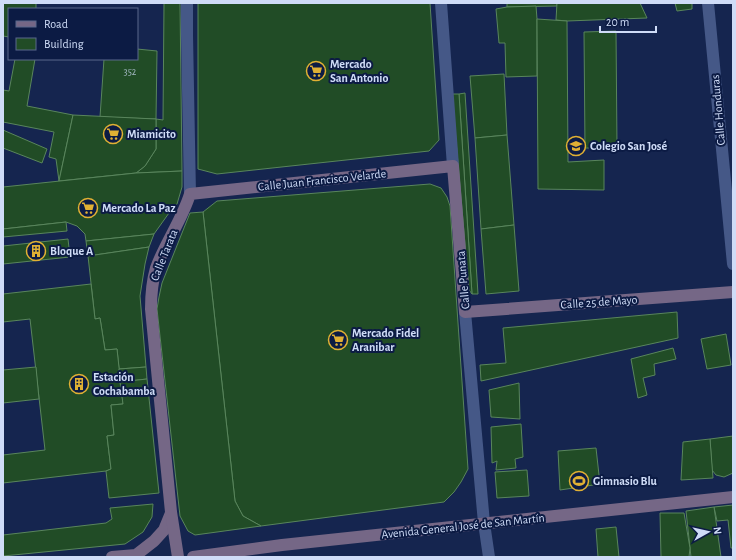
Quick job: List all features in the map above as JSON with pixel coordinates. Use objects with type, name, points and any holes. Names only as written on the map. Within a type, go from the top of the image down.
[{"type":"main road","name":"Calle Juan Francisco Velarde","points":[[190,194],[453,166]]},
{"type":"main road","name":"Calle Punata","points":[[453,166],[465,312]]},
{"type":"main road","name":"Calle Tarata","points":[[178,557],[171,512],[151,309],[151,291],[156,268],[190,194]]},
{"type":"main road","name":"Calle 25 de Mayo","points":[[465,312],[733,292]]},
{"type":"main road","name":"Avenida General José de San Martín","points":[[193,557],[484,523],[733,497]]},
{"type":"main road","points":[[112,557],[136,555],[154,541],[164,530],[171,512]]},
{"type":"street","name":"Calle Tarata","points":[[187,3],[190,194]]},
{"type":"street","name":"Calle Punata","points":[[441,3],[453,166]]},
{"type":"street","name":"Calle Honduras","points":[[708,3],[733,264]]},
{"type":"street","name":"Calle Punata","points":[[465,312],[488,557]]},
{"type":"building","points":[[3,3],[36,3],[36,8],[8,8],[8,37],[3,36]]},
{"type":"building","points":[[164,3],[180,3],[182,171],[136,173],[145,166],[156,149],[156,119],[163,120]]},
{"type":"building","name":"Mercado San Antonio","points":[[198,3],[430,3],[439,140],[429,151],[217,174],[198,169]]},
{"type":"building","points":[[507,3],[557,3],[557,6],[507,7]]},
{"type":"building","points":[[557,3],[640,3],[647,18],[567,21],[556,20]]},
{"type":"building","points":[[675,3],[692,3],[692,9],[677,11]]},
{"type":"building","points":[[536,6],[537,76],[506,77],[505,43],[499,43],[496,9]]},
{"type":"building","points":[[537,19],[567,21],[568,162],[604,160],[604,190],[538,189]]},
{"type":"building","points":[[616,31],[617,148],[585,148],[584,32]]},
{"type":"building","points":[[138,49],[157,51],[156,119],[100,117],[104,60],[138,60]]},
{"type":"building","points":[[15,60],[35,60],[27,106],[73,115],[59,181],[56,159],[49,157],[54,132],[3,122],[3,90],[9,91]]},
{"type":"building","points":[[504,74],[507,135],[475,138],[470,76]]},
{"type":"building","points":[[465,93],[478,294],[472,294],[459,94]]},
{"type":"building","points":[[452,94],[459,94],[472,294],[469,290]]},
{"type":"building","name":"Miamicito","points":[[73,115],[156,119],[156,149],[145,166],[136,173],[59,181]]},
{"type":"building","points":[[3,130],[47,149],[42,163],[3,148]]},
{"type":"building","points":[[507,135],[514,225],[481,229],[475,138]]},
{"type":"building","name":"Mercado La Paz","points":[[182,171],[182,187],[177,204],[154,234],[86,241],[85,234],[77,226],[66,222],[3,229],[3,187],[136,173]]},
{"type":"building","name":"Mercado Fidel Aranibar","points":[[430,184],[441,188],[447,197],[450,206],[468,469],[454,492],[444,502],[261,526],[243,516],[235,501],[203,212],[217,201]]},
{"type":"building","points":[[203,212],[235,501],[243,516],[261,526],[195,535],[188,531],[180,516],[157,309],[162,283],[190,213]]},
{"type":"building","points":[[66,222],[67,231],[3,237],[3,229]]},
{"type":"building","points":[[514,225],[519,291],[486,294],[481,229]]},
{"type":"building","points":[[154,234],[149,247],[88,256],[86,241]]},
{"type":"building","name":"Bloque A","points":[[68,239],[70,257],[3,264],[3,246]]},
{"type":"building","points":[[149,247],[140,296],[146,367],[119,369],[117,349],[105,350],[100,318],[95,319],[88,256]]},
{"type":"building","name":"Estación Cochabamba","points":[[91,284],[95,319],[100,318],[105,350],[117,349],[123,404],[111,405],[114,435],[107,436],[111,469],[106,471],[3,483],[3,455],[45,450],[30,319],[3,322],[3,294]]},
{"type":"building","points":[[677,312],[678,338],[481,381],[480,365],[506,363],[503,328]]},
{"type":"building","points":[[726,334],[731,365],[707,369],[701,339]]},
{"type":"building","points":[[673,348],[676,359],[654,364],[655,375],[643,378],[647,395],[638,398],[631,359]]},
{"type":"building","points":[[36,367],[39,399],[3,403],[3,370]]},
{"type":"building","points":[[146,367],[147,379],[120,382],[119,369]]},
{"type":"building","points":[[147,379],[159,493],[109,498],[106,471],[111,469],[107,436],[114,435],[111,405],[123,404],[120,382]]},
{"type":"building","points":[[519,383],[520,419],[491,417],[489,390]]},
{"type":"building","points":[[521,424],[523,457],[515,459],[516,468],[496,470],[497,461],[492,463],[491,427]]},
{"type":"building","points":[[733,436],[733,473],[724,477],[716,475],[712,470],[710,439]]},
{"type":"building","points":[[710,439],[713,478],[681,480],[683,442]]},
{"type":"building","points":[[596,448],[600,484],[560,490],[558,451]]},
{"type":"building","points":[[527,470],[529,496],[497,498],[495,472]]},
{"type":"building","points":[[153,504],[152,517],[143,532],[125,544],[3,556],[3,535],[106,523],[112,519],[110,508]]},
{"type":"building","points":[[733,505],[733,548],[731,548],[728,520],[717,521],[714,507]]},
{"type":"building","points":[[714,507],[721,557],[691,557],[686,511]]},
{"type":"building","points":[[660,513],[684,513],[690,548],[689,557],[661,557]]},
{"type":"building","points":[[616,527],[619,557],[598,557],[596,529]]},
{"type":"place","name":"Mercado San Antonio","points":[[316,71]]},
{"type":"place","name":"Miamicito","points":[[113,134]]},
{"type":"place","name":"Colegio San José","points":[[576,146]]},
{"type":"place","name":"Mercado La Paz","points":[[88,208]]},
{"type":"place","name":"Bloque A","points":[[36,251]]},
{"type":"place","name":"Mercado Fidel Aranibar","points":[[338,340]]},
{"type":"place","name":"Estación Cochabamba","points":[[79,384]]},
{"type":"place","name":"Gimnasio Blu","points":[[579,481]]}]
